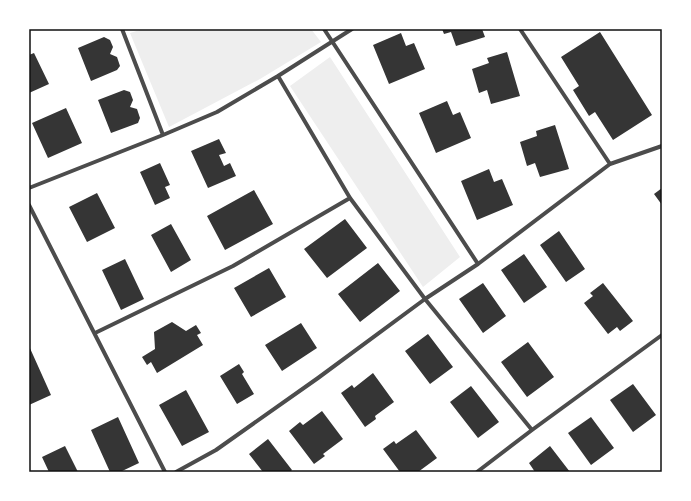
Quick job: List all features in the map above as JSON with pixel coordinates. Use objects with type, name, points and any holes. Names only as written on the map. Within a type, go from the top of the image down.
[{"type":"street","points":[[122,29],[163,135]]},
{"type":"street","points":[[324,29],[478,264]]},
{"type":"street","points":[[29,188],[217,112],[278,76],[352,29]]},
{"type":"street","points":[[520,29],[610,164]]},
{"type":"street","points":[[278,76],[350,198],[424,299],[532,430]]},
{"type":"street","points":[[176,472],[216,450],[318,378],[424,299],[478,264],[610,164],[662,146]]},
{"type":"street","points":[[95,333],[233,266],[350,198]]},
{"type":"street","points":[[29,205],[165,472]]},
{"type":"street","points":[[477,472],[662,335]]},
{"type":"shaded area","points":[[143,29],[311,29],[321,42],[260,79],[169,127],[130,33]]},
{"type":"shaded area","points":[[330,57],[460,257],[423,287],[290,86]]},
{"type":"building","points":[[442,29],[482,29],[485,37],[456,46],[451,32],[444,34]]},
{"type":"building","points":[[600,32],[652,115],[613,140],[595,112],[589,116],[573,90],[579,86],[561,57]]},
{"type":"building","points":[[401,33],[406,46],[414,43],[425,69],[389,84],[373,45]]},
{"type":"building","points":[[104,37],[110,40],[113,47],[110,54],[117,57],[120,66],[117,70],[91,81],[78,48]]},
{"type":"building","points":[[507,52],[520,96],[491,104],[487,90],[479,93],[472,69],[489,63],[487,58]]},
{"type":"building","points":[[34,53],[49,84],[29,93],[29,55]]},
{"type":"building","points":[[124,90],[130,92],[133,100],[130,107],[137,109],[140,118],[138,123],[111,133],[98,100]]},
{"type":"building","points":[[447,101],[453,115],[460,112],[471,138],[436,153],[419,113]]},
{"type":"building","points":[[66,108],[82,143],[48,158],[32,123]]},
{"type":"building","points":[[555,125],[569,169],[540,177],[535,163],[527,166],[520,142],[537,136],[536,131]]},
{"type":"building","points":[[219,139],[226,153],[219,155],[224,166],[230,163],[236,176],[208,188],[191,151]]},
{"type":"building","points":[[160,163],[170,185],[165,187],[170,198],[155,205],[140,172]]},
{"type":"building","points":[[489,169],[494,182],[502,179],[513,205],[477,220],[461,181]]},
{"type":"building","points":[[662,188],[662,205],[654,194]]},
{"type":"building","points":[[254,190],[273,224],[225,250],[207,216]]},
{"type":"building","points":[[97,193],[115,228],[87,242],[69,207]]},
{"type":"building","points":[[345,219],[367,248],[327,278],[304,249]]},
{"type":"building","points":[[171,224],[191,260],[171,272],[151,235]]},
{"type":"building","points":[[559,231],[585,269],[566,282],[540,245]]},
{"type":"building","points":[[524,254],[547,287],[524,303],[501,270]]},
{"type":"building","points":[[125,259],[144,299],[121,310],[102,270]]},
{"type":"building","points":[[378,263],[400,291],[360,322],[338,294]]},
{"type":"building","points":[[269,268],[286,297],[251,317],[234,288]]},
{"type":"building","points":[[483,283],[506,316],[483,333],[459,299]]},
{"type":"building","points":[[603,283],[633,321],[620,331],[617,327],[608,334],[584,303],[593,296],[590,293]]},
{"type":"building","points":[[172,322],[186,331],[196,325],[201,333],[197,335],[203,345],[157,373],[151,362],[147,365],[142,357],[155,349],[154,332]]},
{"type":"building","points":[[301,323],[317,348],[282,371],[265,345]]},
{"type":"building","points":[[428,334],[453,367],[430,384],[405,351]]},
{"type":"building","points":[[528,342],[554,377],[527,397],[501,362]]},
{"type":"building","points":[[29,346],[51,395],[29,405]]},
{"type":"building","points":[[239,364],[244,372],[242,374],[254,394],[237,404],[220,376]]},
{"type":"building","points":[[373,373],[394,402],[375,416],[376,419],[365,427],[341,393],[352,385],[354,388]]},
{"type":"building","points":[[633,384],[656,415],[633,432],[610,400]]},
{"type":"building","points":[[471,386],[499,422],[478,438],[450,402]]},
{"type":"building","points":[[186,390],[209,432],[182,446],[159,405]]},
{"type":"building","points":[[322,411],[343,439],[323,454],[325,456],[314,464],[289,431],[300,422],[303,425]]},
{"type":"building","points":[[118,417],[139,463],[120,472],[110,472],[91,430]]},
{"type":"building","points":[[591,417],[614,448],[591,465],[568,433]]},
{"type":"building","points":[[416,430],[437,458],[418,472],[400,472],[383,449],[394,441],[396,444]]},
{"type":"building","points":[[268,439],[292,470],[290,472],[263,472],[249,454]]},
{"type":"building","points":[[65,446],[78,472],[49,472],[42,457]]},
{"type":"building","points":[[550,446],[570,472],[535,472],[529,463]]}]
